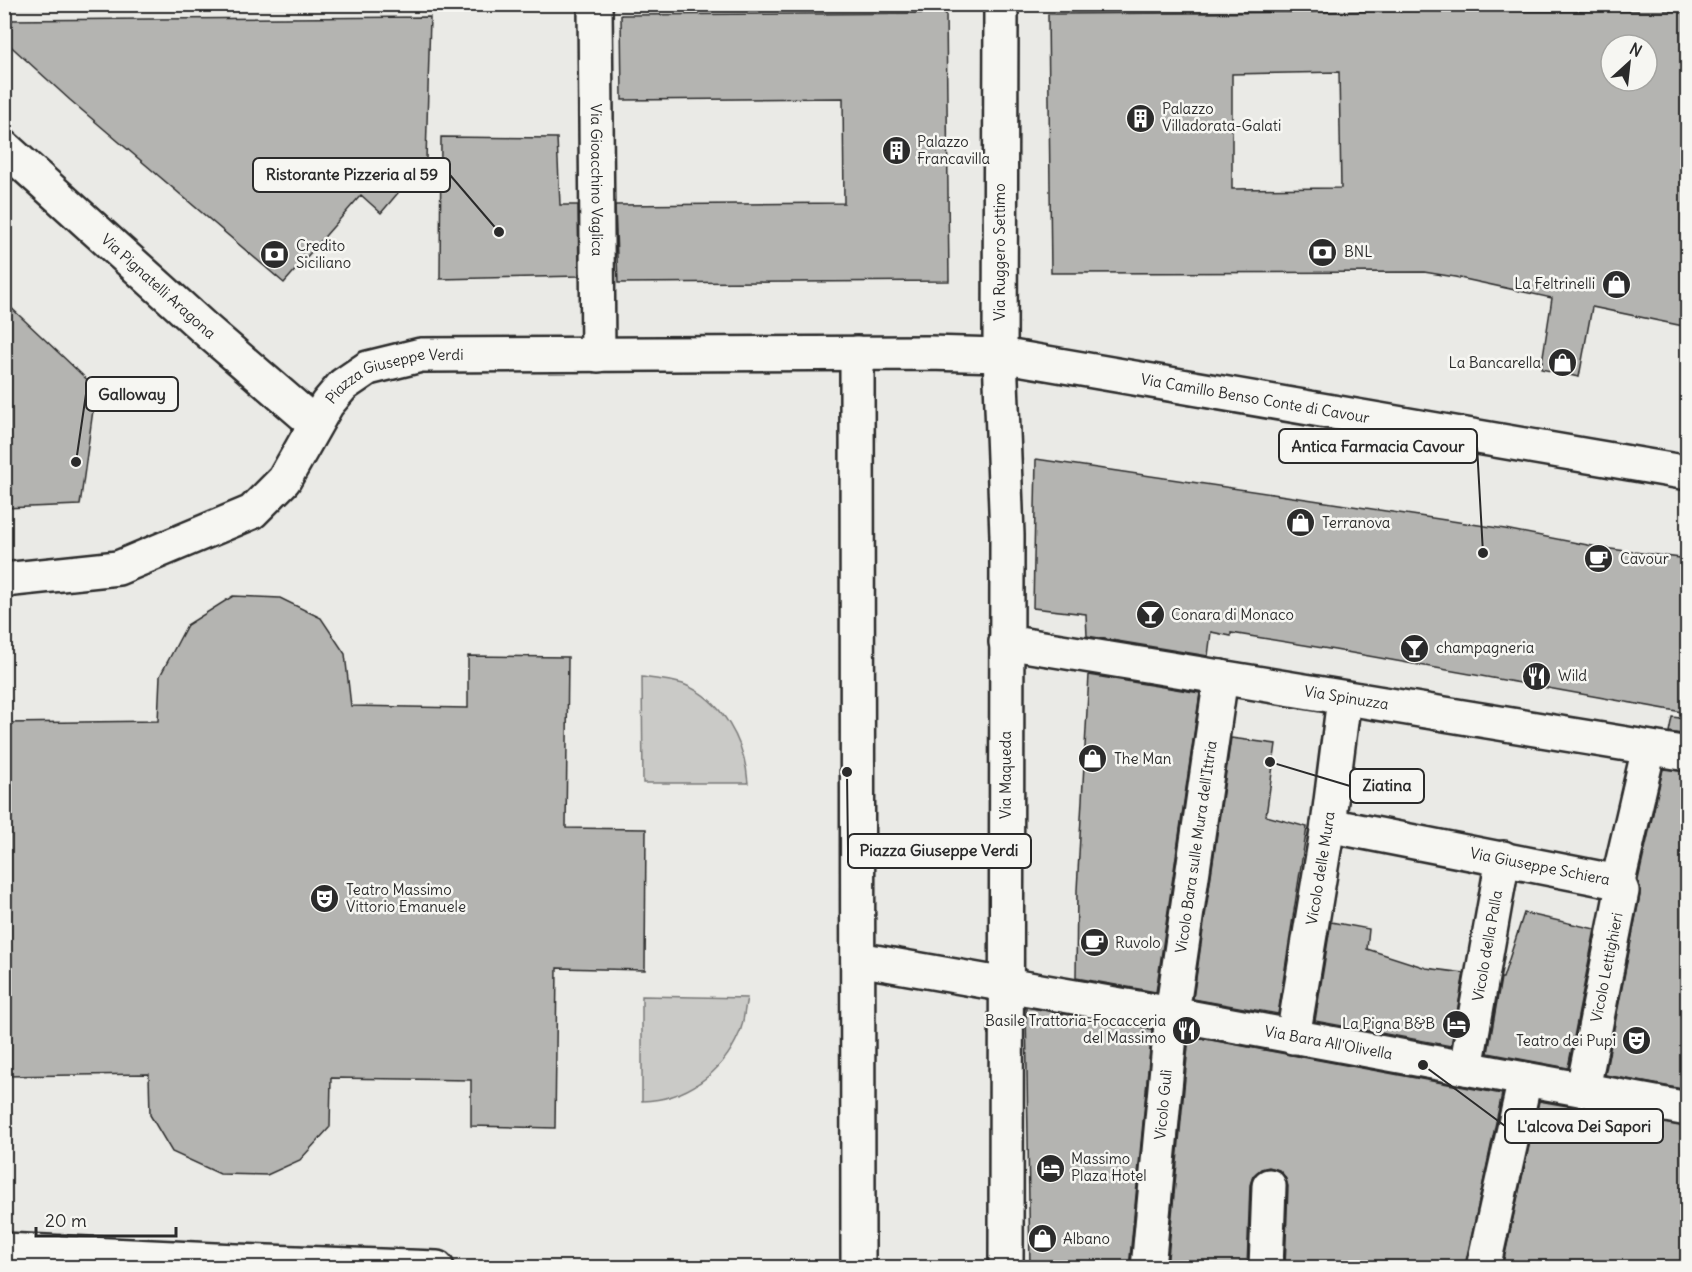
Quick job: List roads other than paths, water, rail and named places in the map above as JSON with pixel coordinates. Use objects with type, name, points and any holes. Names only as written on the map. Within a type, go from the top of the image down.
[{"type":"street","name":"Via Gioacchino Vaglica","points":[[595,4],[598,355]]},
{"type":"street","name":"Via Ruggero Settimo","points":[[1000,355],[1001,4]]},
{"type":"street","name":"Via Pignatelli Aragona","points":[[4,147],[204,328],[315,424]]},
{"type":"street","name":"Piazza Giuseppe Verdi","points":[[4,580],[118,568],[252,512],[284,480],[327,404],[343,385],[368,368],[421,355],[857,353],[1000,355]]},
{"type":"street","points":[[857,353],[858,1268]]},
{"type":"street","name":"Via Camillo Benso Conte di Cavour","points":[[1000,355],[1688,473]]},
{"type":"street","name":"Via Maqueda","points":[[1000,355],[1006,535],[1006,1268]]},
{"type":"street","name":"Via Spinuzza","points":[[1006,642],[1688,754]]},
{"type":"street","name":"Vicolo Bara sulle Mura dell'Ittria","points":[[1172,1014],[1221,677]]},
{"type":"street","name":"Vicolo delle Mura","points":[[1293,1037],[1328,825],[1344,698]]},
{"type":"street","name":"Via Giuseppe Schiera","points":[[1328,825],[1618,882],[1649,748]]},
{"type":"street","name":"Vicolo della Palla","points":[[1466,1068],[1503,858]]},
{"type":"street","name":"Vicolo Lettighieri","points":[[1583,1089],[1622,891],[1618,882]]},
{"type":"street","points":[[858,959],[1006,985]]},
{"type":"street","name":"Via Bara All'Olivella","points":[[1006,985],[1688,1109]]},
{"type":"street","name":"Vicolo Gulì","points":[[1148,1268],[1172,1014]]},
{"type":"street","points":[[1483,1268],[1525,1079]]},
{"type":"street","points":[[1266,1268],[1269,1186]]},
{"type":"street","points":[[4,1250],[236,1264],[436,1268]]},
{"type":"place","name":"Palazzo Villadorata-Galati","points":[[1141,118]]},
{"type":"place","name":"Palazzo Francavilla","points":[[896,151]]},
{"type":"place","name":"Ristorante Pizzeria al 59","points":[[499,232]]},
{"type":"place","name":"BNL","points":[[1323,252]]},
{"type":"place","name":"Credito Siciliano","points":[[275,255]]},
{"type":"place","name":"La Feltrinelli","points":[[1616,284]]},
{"type":"place","name":"La Bancarella","points":[[1562,363]]},
{"type":"place","name":"Galloway","points":[[76,462]]},
{"type":"place","name":"Terranova","points":[[1301,523]]},
{"type":"place","name":"Antica Farmacia Cavour","points":[[1483,553]]},
{"type":"place","name":"Cavour","points":[[1599,559]]},
{"type":"place","name":"Conara di Monaco","points":[[1150,615]]},
{"type":"place","name":"champagneria","points":[[1415,648]]},
{"type":"place","name":"Wild","points":[[1537,676]]},
{"type":"place","name":"The Man","points":[[1093,759]]},
{"type":"place","name":"Ziatina","points":[[1270,762]]},
{"type":"place","name":"Piazza Giuseppe Verdi","points":[[847,772]]},
{"type":"place","name":"Teatro Massimo Vittorio Emanuele","points":[[325,899]]},
{"type":"place","name":"Ruvolo","points":[[1094,943]]},
{"type":"place","name":"La Pigna B&B","points":[[1456,1024]]},
{"type":"place","name":"Basile Trattoria-Focacceria del Massimo","points":[[1187,1030]]},
{"type":"place","name":"Teatro dei Pupi","points":[[1637,1041]]},
{"type":"place","name":"L'alcova Dei Sapori","points":[[1423,1065]]},
{"type":"place","name":"Massimo Plaza Hotel","points":[[1050,1168]]},
{"type":"place","name":"Albano","points":[[1042,1239]]}]
